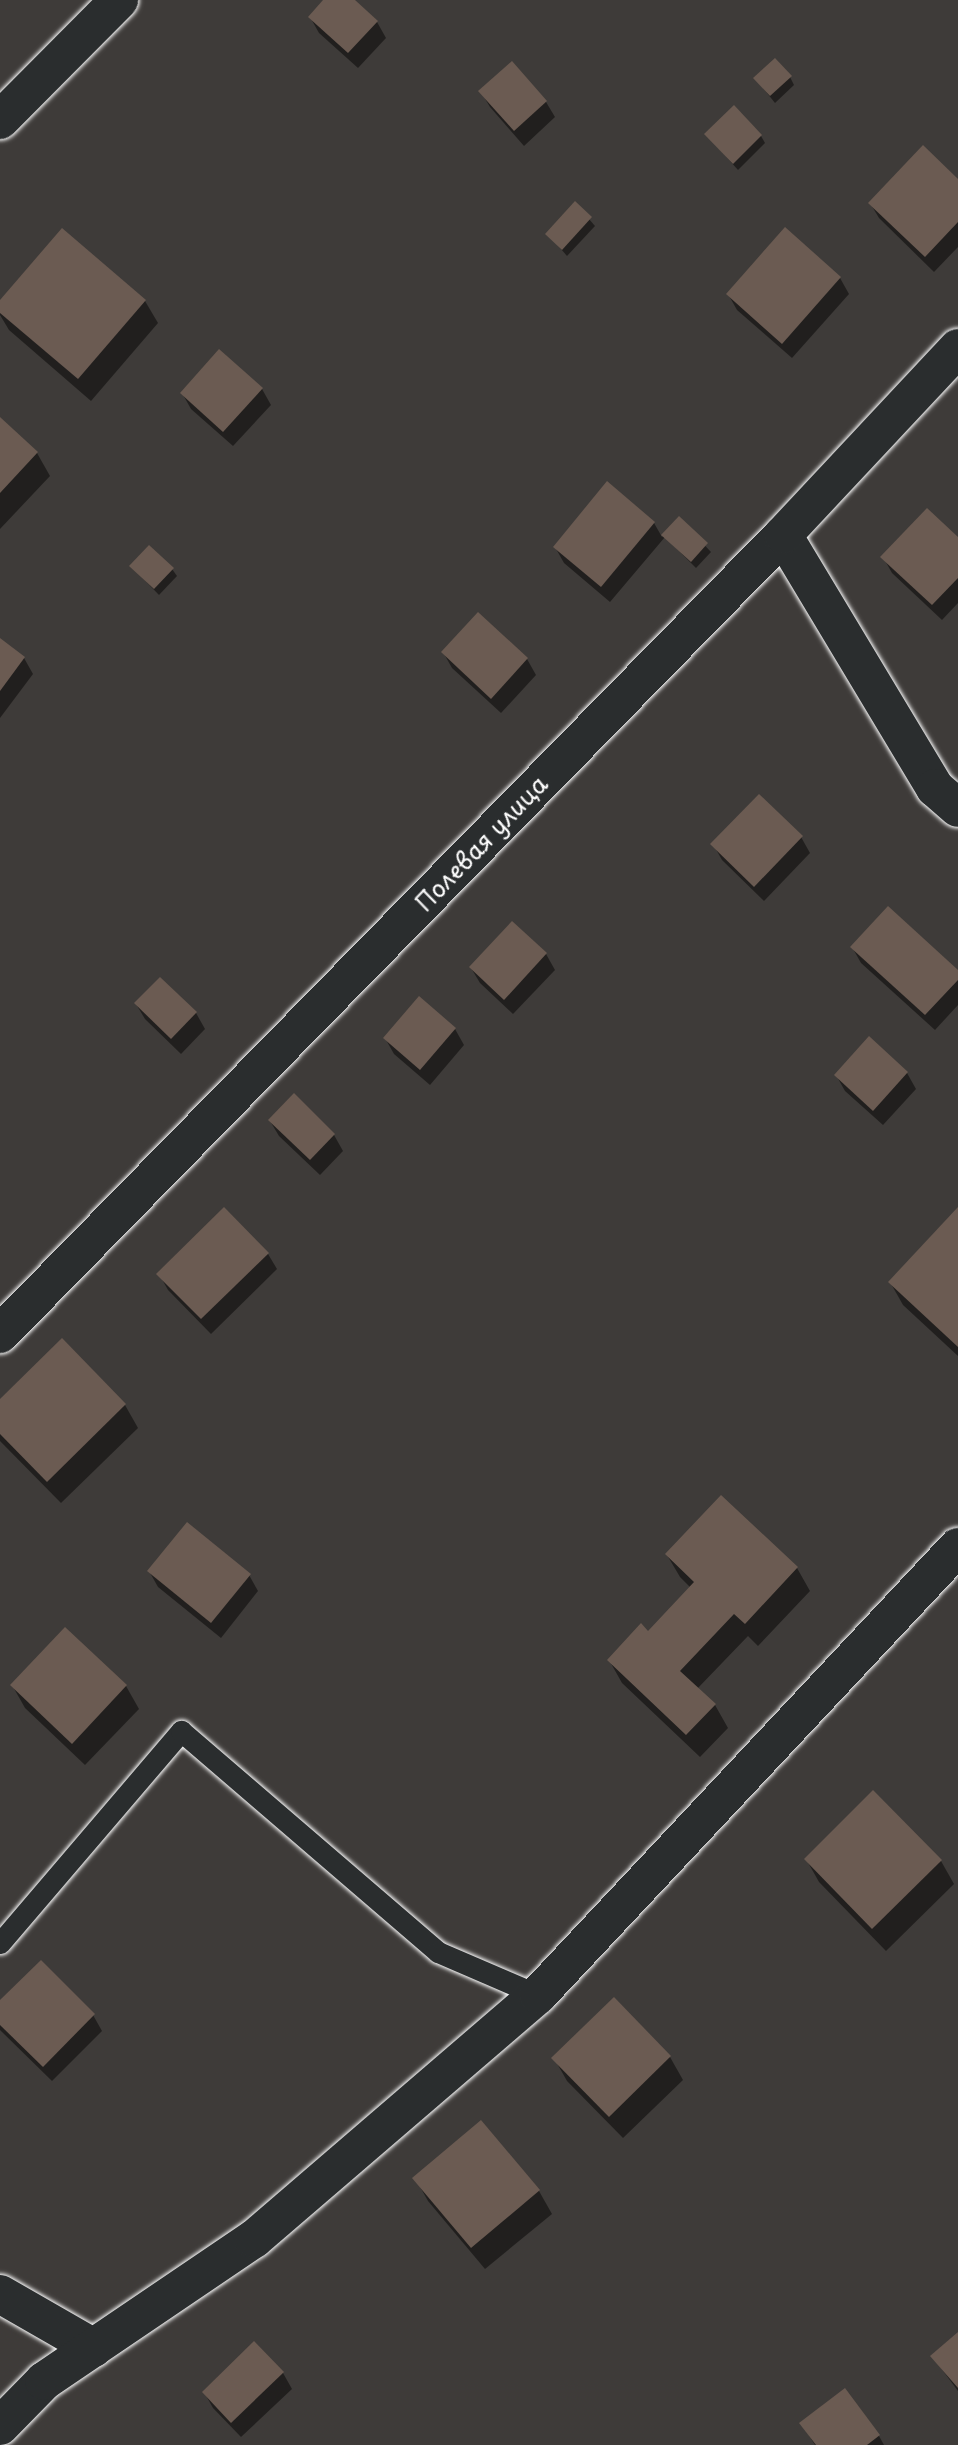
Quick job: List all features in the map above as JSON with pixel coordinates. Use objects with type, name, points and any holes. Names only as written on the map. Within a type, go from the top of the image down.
[{"type":"street","points":[[0,120],[119,0]]},
{"type":"street","name":"Полевая улица","points":[[0,1334],[783,535],[958,348]]},
{"type":"street","points":[[783,535],[936,788],[958,808]]},
{"type":"street","points":[[0,2426],[44,2381],[254,2239],[538,1995],[958,1547]]},
{"type":"street","points":[[0,2294],[94,2348]]},
{"type":"lane","points":[[0,1943],[181,1731],[438,1952],[538,1995]]},
{"type":"building","points":[[323,0],[355,0],[378,21],[348,53],[308,17]]},
{"type":"building","points":[[775,58],[792,76],[770,96],[753,78]]},
{"type":"building","points":[[512,61],[547,101],[514,131],[478,91]]},
{"type":"building","points":[[734,105],[762,135],[733,164],[704,134]]},
{"type":"building","points":[[923,145],[958,179],[958,222],[925,257],[868,203]]},
{"type":"building","points":[[575,201],[592,217],[562,250],[545,234]]},
{"type":"building","points":[[785,227],[841,277],[782,344],[726,294]]},
{"type":"building","points":[[62,228],[146,300],[78,379],[0,313],[0,300]]},
{"type":"building","points":[[219,349],[263,388],[223,432],[180,393]]},
{"type":"building","points":[[0,417],[38,452],[0,493]]},
{"type":"building","points":[[607,481],[655,522],[601,587],[553,547]]},
{"type":"building","points":[[927,508],[958,537],[958,578],[932,605],[880,557]]},
{"type":"building","points":[[679,516],[708,543],[691,562],[661,535]]},
{"type":"building","points":[[149,545],[174,568],[154,589],[129,566]]},
{"type":"building","points":[[478,612],[528,658],[491,699],[441,652]]},
{"type":"building","points":[[0,638],[25,657],[0,691]]},
{"type":"building","points":[[759,794],[803,836],[754,887],[710,844]]},
{"type":"building","points":[[888,906],[958,970],[958,980],[925,1015],[850,947]]},
{"type":"building","points":[[512,921],[547,953],[504,1000],[469,967]]},
{"type":"building","points":[[160,977],[197,1012],[171,1039],[134,1003]]},
{"type":"building","points":[[419,996],[456,1028],[420,1070],[383,1038]]},
{"type":"building","points":[[869,1036],[908,1072],[873,1111],[834,1075]]},
{"type":"building","points":[[294,1093],[335,1134],[310,1160],[268,1120]]},
{"type":"building","points":[[224,1207],[269,1253],[201,1319],[156,1274]]},
{"type":"building","points":[[958,1207],[958,1347],[888,1282]]},
{"type":"building","points":[[62,1338],[126,1404],[47,1482],[0,1434],[0,1399]]},
{"type":"building","points":[[721,1495],[798,1567],[745,1624],[734,1614],[680,1671],[716,1704],[686,1735],[607,1660],[641,1623],[648,1631],[694,1582],[665,1554]]},
{"type":"building","points":[[187,1522],[251,1574],[211,1623],[147,1571]]},
{"type":"building","points":[[65,1627],[127,1685],[72,1744],[10,1685]]},
{"type":"building","points":[[873,1790],[942,1860],[872,1929],[804,1859]]},
{"type":"building","points":[[41,1960],[95,2014],[43,2067],[0,2025],[0,2000]]},
{"type":"building","points":[[614,1997],[671,2056],[609,2117],[551,2058]]},
{"type":"building","points":[[481,2120],[540,2190],[471,2248],[412,2178]]},
{"type":"building","points":[[958,2332],[958,2388],[930,2356]]},
{"type":"building","points":[[254,2341],[284,2372],[231,2423],[202,2392]]},
{"type":"building","points":[[845,2388],[880,2435],[867,2445],[816,2445],[799,2423]]}]
